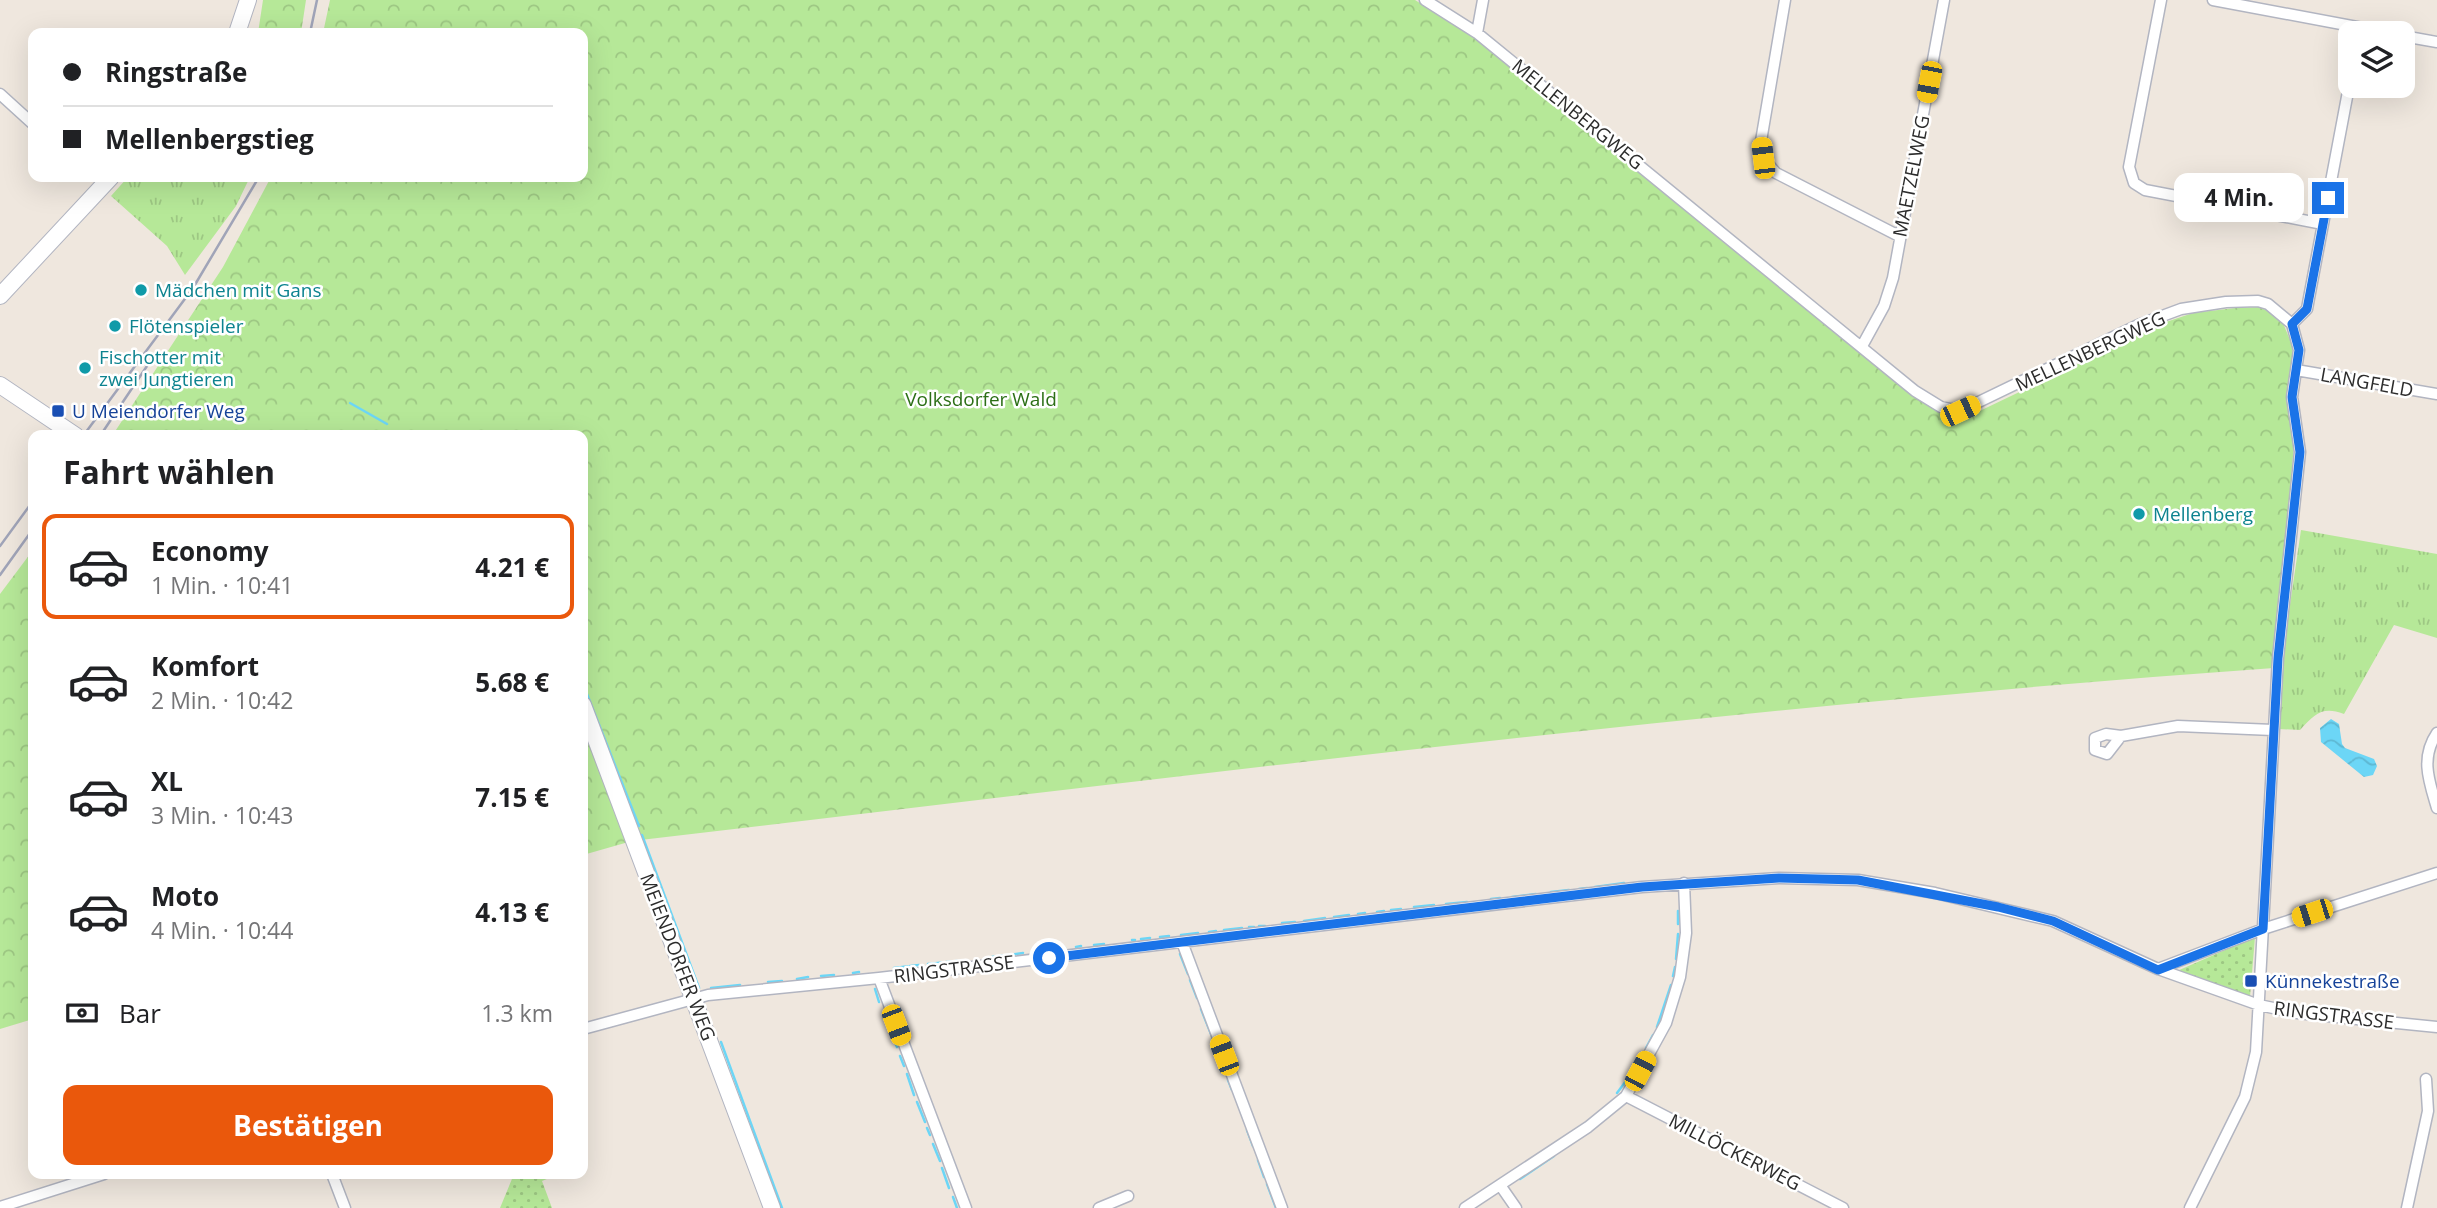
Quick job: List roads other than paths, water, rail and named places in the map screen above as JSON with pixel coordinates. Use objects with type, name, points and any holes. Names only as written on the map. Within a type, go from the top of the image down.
[{"type":"street","points":[[239,28],[248,0]]},
{"type":"street","name":"MELLENBERGWEG","points":[[1425,0],[1477,33],[1915,391],[1941,407],[1960,411],[2138,325],[2181,309],[2226,302],[2258,301],[2268,304],[2292,324]]},
{"type":"street","points":[[1477,33],[1483,0]]},
{"type":"street","points":[[1785,0],[1761,142],[1763,158],[1776,173],[1899,236]]},
{"type":"street","name":"MAETZELWEG","points":[[1862,345],[1884,306],[1893,278],[1944,0]]},
{"type":"street","points":[[2161,0],[2129,167],[2134,183],[2145,190],[2323,224]]},
{"type":"street","points":[[2213,0],[2338,27]]},
{"type":"street","points":[[2415,38],[2437,42]]},
{"type":"street","points":[[0,94],[28,119]]},
{"type":"street","points":[[2190,1208],[2245,1097],[2256,1052],[2273,730],[2300,452],[2292,397],[2299,350],[2292,324],[2307,309],[2347,98]]},
{"type":"street","points":[[0,296],[100,182]]},
{"type":"street","name":"LANGFELD","points":[[2297,370],[2437,394]]},
{"type":"street","points":[[0,385],[67,430]]},
{"type":"street","name":"MEIENDORFER WEG","points":[[588,718],[772,1208]]},
{"type":"street","points":[[2121,736],[2178,726],[2273,730]]},
{"type":"street","points":[[2437,733],[2427,757],[2427,775],[2437,808]]},
{"type":"street","points":[[2158,970],[2263,929],[2437,873]]},
{"type":"street","name":"RINGSTRASSE","points":[[588,1028],[694,997],[879,978],[1684,883],[1779,878],[1858,880],[1935,892],[2053,921],[2158,970],[2259,1005],[2297,1013],[2437,1027]]},
{"type":"street","points":[[1465,1208],[1588,1127],[1626,1096],[1666,1023],[1680,977],[1686,933],[1684,883]]},
{"type":"street","points":[[1182,942],[1282,1208]]},
{"type":"street","points":[[879,978],[965,1208]]},
{"type":"street","points":[[2407,1208],[2428,1111],[2426,1079]]},
{"type":"street","name":"MILLÖCKERWEG","points":[[1626,1096],[1843,1208]]},
{"type":"street","points":[[0,1207],[88,1179]]},
{"type":"street","points":[[334,1179],[345,1208]]},
{"type":"street","points":[[1500,1185],[1516,1208]]},
{"type":"street","points":[[1099,1208],[1128,1196]]},
{"type":"water","points":[[2331,719],[2339,724],[2345,748],[2374,759],[2377,766],[2373,775],[2364,777],[2321,742],[2320,728]]},
{"type":"waterway","points":[[350,403],[387,424]]},
{"type":"waterway","points":[[588,697],[639,826]]},
{"type":"waterway","points":[[642,835],[699,988]]},
{"type":"waterway","points":[[1595,887],[1624,883]]},
{"type":"waterway","points":[[1579,889],[1587,888]]},
{"type":"waterway","points":[[1551,892],[1569,890]]},
{"type":"waterway","points":[[1512,897],[1536,894]]},
{"type":"waterway","points":[[1491,899],[1500,898]]},
{"type":"waterway","points":[[1446,904],[1467,902]]},
{"type":"waterway","points":[[1414,907],[1434,905]]},
{"type":"waterway","points":[[1391,910],[1401,909]]},
{"type":"waterway","points":[[1377,912],[1384,911]]},
{"type":"waterway","points":[[1678,911],[1678,924]]},
{"type":"waterway","points":[[1358,914],[1365,913]]},
{"type":"waterway","points":[[1334,917],[1349,915]]},
{"type":"waterway","points":[[1304,921],[1325,918]]},
{"type":"waterway","points":[[1282,923],[1295,922]]},
{"type":"waterway","points":[[1259,926],[1265,926]]},
{"type":"waterway","points":[[1249,927],[1254,927]]},
{"type":"waterway","points":[[1224,930],[1242,928]]},
{"type":"waterway","points":[[1209,932],[1216,931]]},
{"type":"waterway","points":[[1181,935],[1198,933]]},
{"type":"waterway","points":[[1676,959],[1678,934]]},
{"type":"waterway","points":[[1160,937],[1169,936]]},
{"type":"waterway","points":[[1141,939],[1150,938]]},
{"type":"waterway","points":[[1094,945],[1104,944]]},
{"type":"waterway","points":[[1076,947],[1081,946]]},
{"type":"waterway","points":[[1057,949],[1065,948]]},
{"type":"waterway","points":[[1040,951],[1045,951]]},
{"type":"waterway","points":[[992,957],[1023,953]]},
{"type":"waterway","points":[[1180,954],[1188,974]]},
{"type":"waterway","points":[[928,964],[957,961]]},
{"type":"waterway","points":[[894,968],[919,965]]},
{"type":"waterway","points":[[1673,976],[1675,967]]},
{"type":"waterway","points":[[853,973],[859,972]]},
{"type":"waterway","points":[[821,976],[834,975]]},
{"type":"waterway","points":[[797,979],[808,977]]},
{"type":"waterway","points":[[1190,980],[1197,998]]},
{"type":"waterway","points":[[768,982],[782,981]]},
{"type":"waterway","points":[[711,988],[740,985]]},
{"type":"waterway","points":[[1657,1027],[1671,985]]},
{"type":"waterway","points":[[875,989],[879,1002]]},
{"type":"waterway","points":[[1201,1009],[1215,1044]]},
{"type":"waterway","points":[[884,1013],[897,1047]]},
{"type":"waterway","points":[[1646,1048],[1653,1035]]},
{"type":"waterway","points":[[721,1042],[782,1208]]},
{"type":"waterway","points":[[1217,1051],[1223,1067]]},
{"type":"waterway","points":[[900,1056],[904,1066]]},
{"type":"waterway","points":[[1617,1093],[1635,1069]]},
{"type":"waterway","points":[[907,1074],[914,1095]]},
{"type":"waterway","points":[[1228,1080],[1232,1090]]},
{"type":"waterway","points":[[917,1102],[925,1122]]},
{"type":"waterway","points":[[927,1128],[930,1135]]},
{"type":"waterway","points":[[1247,1130],[1253,1146]]},
{"type":"waterway","points":[[933,1144],[940,1161]]},
{"type":"waterway","points":[[1520,1179],[1554,1156]]},
{"type":"waterway","points":[[1258,1160],[1264,1177]]},
{"type":"waterway","points":[[942,1168],[949,1188]]},
{"type":"waterway","points":[[1267,1184],[1276,1208]]},
{"type":"waterway","points":[[953,1197],[957,1208]]},
{"type":"railway","points":[[311,28],[317,0]]},
{"type":"railway","points":[[87,430],[193,288],[256,182]]},
{"type":"railway","points":[[104,430],[147,366]]},
{"type":"railway","points":[[0,546],[28,508]]},
{"type":"railway","points":[[0,575],[28,536]]},
{"type":"place","name":"Mädchen mit Gans","points":[[141,290]]},
{"type":"place","name":"Flötenspieler","points":[[115,326]]},
{"type":"place","name":"Fischotter mit zwei Jungtieren","points":[[85,368]]},
{"type":"place","name":"U Meiendorfer Weg","points":[[58,411]]},
{"type":"place","name":"Mellenberg","points":[[2139,514]]},
{"type":"place","name":"Künnekestraße","points":[[2251,981]]},
{"type":"park label","name":"Volksdorfer Wald","points":[[981,399]]}]
